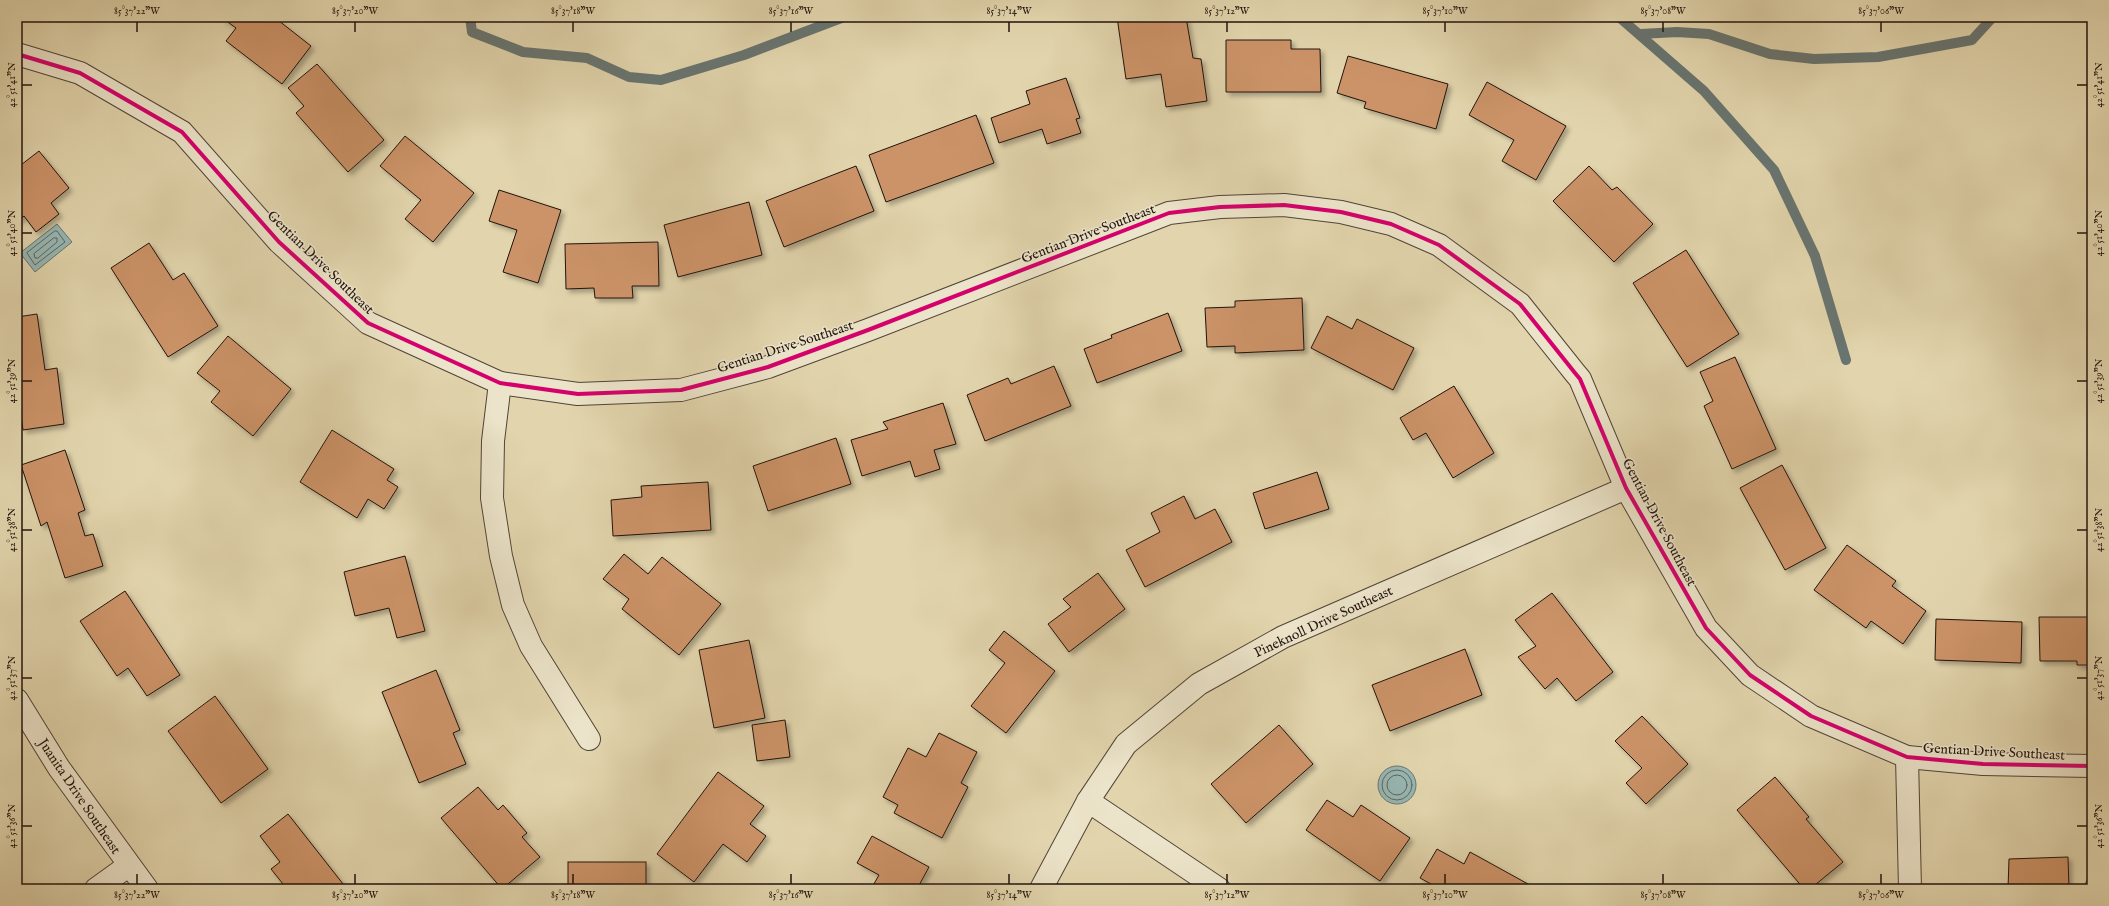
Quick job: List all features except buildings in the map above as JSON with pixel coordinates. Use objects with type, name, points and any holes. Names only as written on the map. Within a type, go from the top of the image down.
[{"type":"street","name":"Gentian Drive Southeast","points":[[17,54],[80,73],[182,132],[279,242],[368,324],[500,383],[578,394],[681,390],[768,367],[868,330],[1169,213],[1220,207],[1284,204],[1341,212],[1391,224],[1439,245],[1520,304],[1580,379],[1626,488],[1706,628],[1750,674],[1811,716],[1907,757],[1983,764],[2092,766]]},
{"type":"street","points":[[500,383],[493,441],[492,498],[501,556],[513,605],[531,646],[589,738]]},
{"type":"street","name":"Pineknoll Drive Southeast","points":[[1041,889],[1088,801],[1126,744],[1199,684],[1283,637],[1626,488]]},
{"type":"street","name":"Juanita Drive Southeast","points":[[17,700],[59,768],[128,866],[147,889]]},
{"type":"street","points":[[1907,757],[1910,889]]},
{"type":"street","points":[[1088,801],[1219,889]]},
{"type":"street","points":[[96,889],[128,866]]},
{"type":"water","points":[[57,224],[72,242],[35,272],[20,253]]},
{"type":"water","points":[[1397,766],[1410,772],[1416,785],[1410,798],[1397,804],[1384,798],[1378,785],[1384,772]]},
{"type":"water","points":[[2092,868],[2092,889],[2083,889]]},
{"type":"waterway","points":[[470,17],[472,32],[523,52],[587,58],[629,77],[661,80],[744,55],[844,17]]},
{"type":"waterway","points":[[1619,17],[1704,91],[1774,170],[1815,256],[1846,360]]},
{"type":"waterway","points":[[1641,34],[1677,32],[1709,34],[1770,54],[1814,59],[1878,57],[1972,40],[1993,17]]},
{"type":"cycle path","points":[[17,54],[80,73],[182,132],[279,242],[368,323],[500,383],[578,394],[681,390],[768,367],[868,330],[1169,213],[1220,207],[1284,205],[1341,212],[1391,224],[1439,245],[1520,304],[1580,379],[1626,488],[1706,628],[1750,675],[1811,716],[1907,757],[1983,764],[2092,766]]}]
